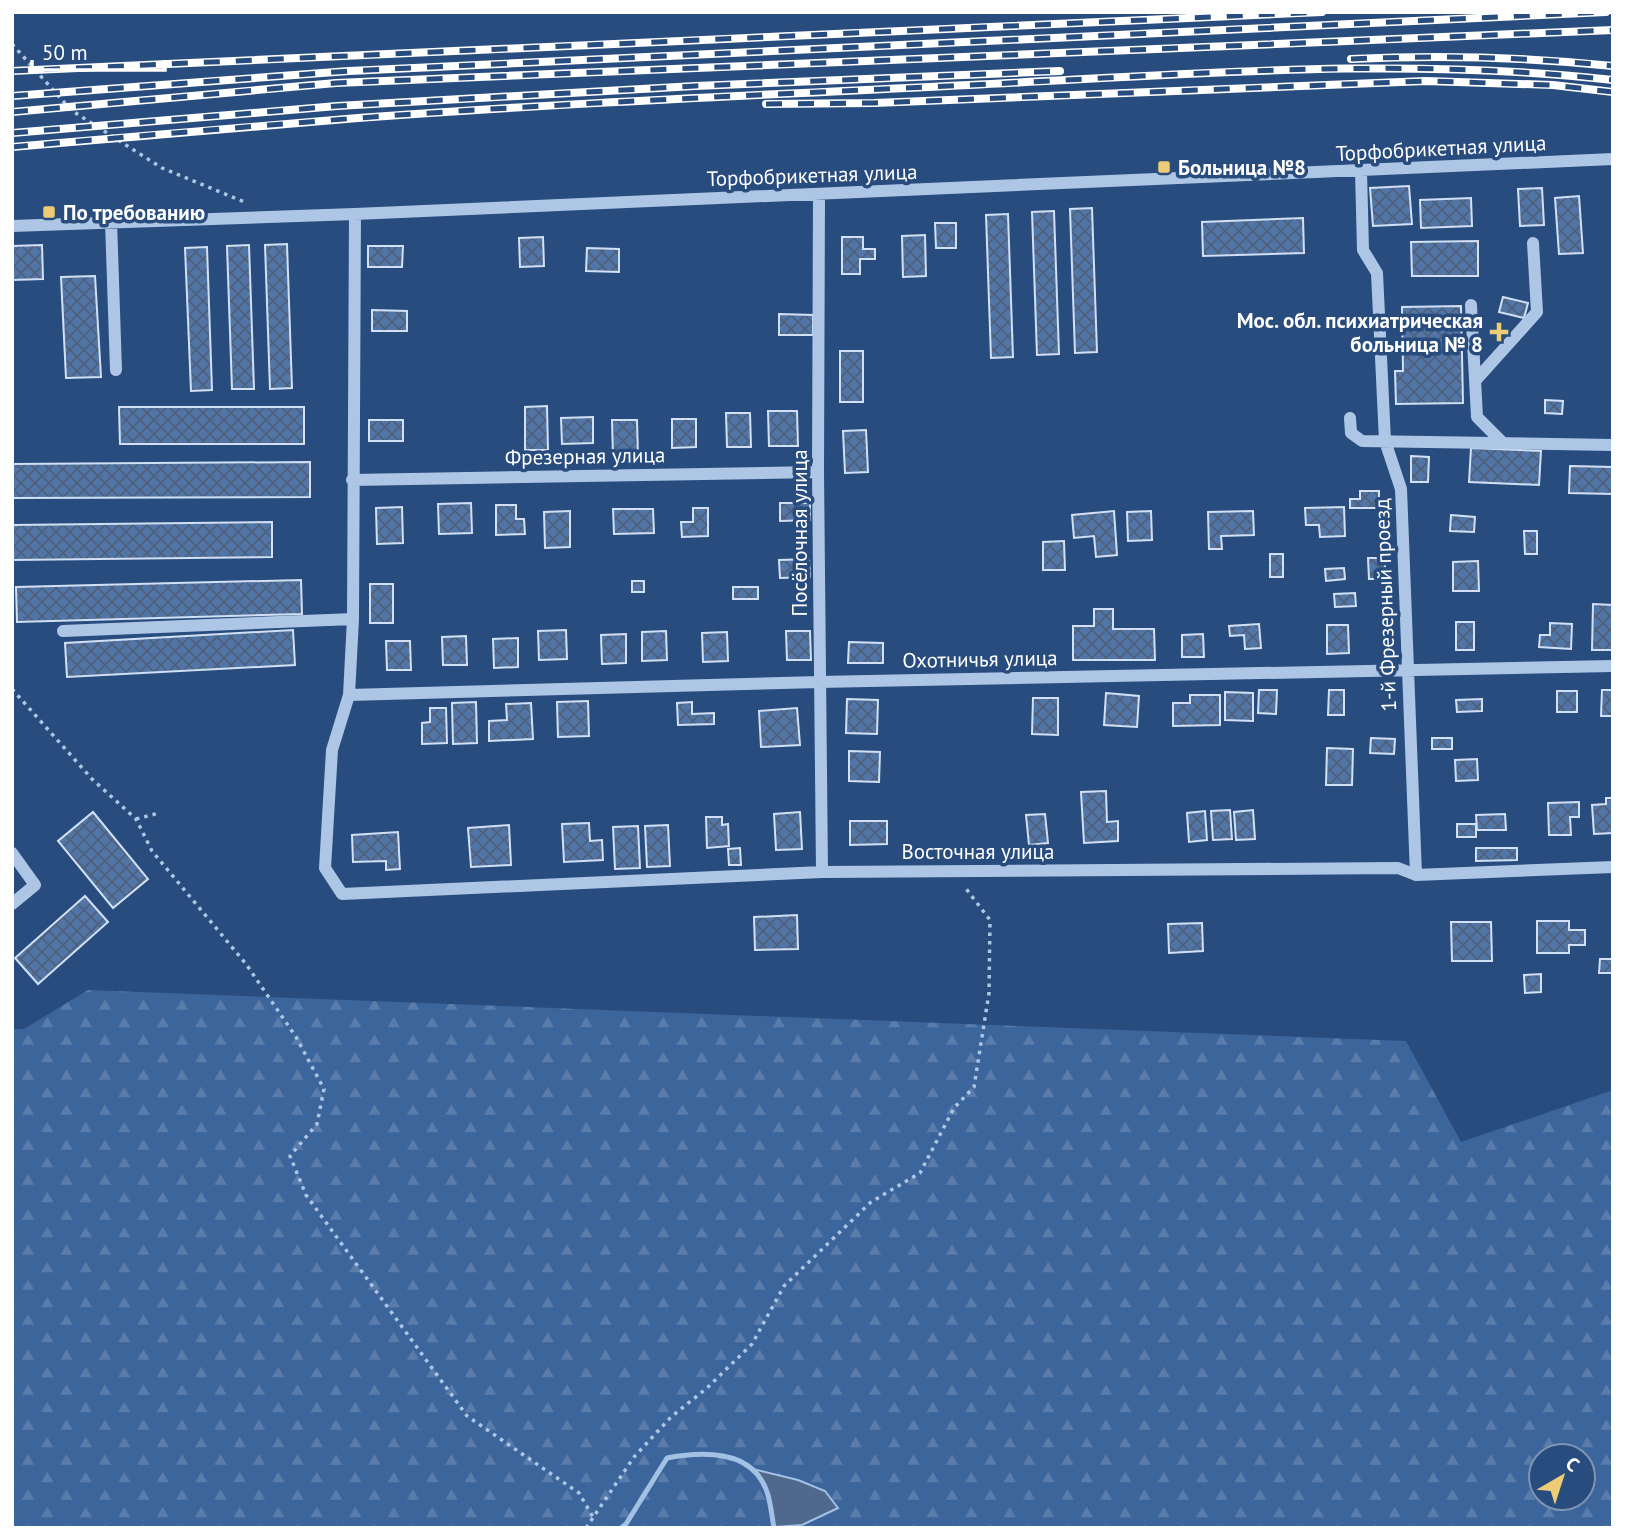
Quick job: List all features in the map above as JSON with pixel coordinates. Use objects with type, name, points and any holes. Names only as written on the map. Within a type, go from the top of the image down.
[{"type":"street","name":"Торфобрикетная улица","points":[[12,226],[355,214],[1613,159]]},
{"type":"street","name":"1-й Фрезерный проезд","points":[[1361,171],[1363,250],[1377,273],[1385,441],[1401,489],[1416,875]]},
{"type":"street","name":"Посёлочная улица","points":[[819,194],[818,472],[822,872]]},
{"type":"street","points":[[349,695],[353,619],[355,214]]},
{"type":"street","points":[[111,221],[116,370]]},
{"type":"street","points":[[1475,381],[1537,312],[1533,243]]},
{"type":"street","points":[[1471,305],[1477,418],[1503,443]]},
{"type":"street","points":[[1350,418],[1351,433],[1362,441],[1613,445]]},
{"type":"street","name":"Фрезерная улица","points":[[352,480],[818,472]]},
{"type":"street","points":[[63,631],[353,619]]},
{"type":"street","name":"Охотничья улица","points":[[349,695],[819,682],[1613,666]]},
{"type":"street","name":"Восточная улица","points":[[349,695],[331,750],[325,868],[342,894],[822,872],[1398,868],[1416,875],[1613,867]]},
{"type":"street","points":[[12,853],[35,884],[12,904]]},
{"type":"path","points":[[12,44],[71,110],[162,168],[256,207]]},
{"type":"path","points":[[12,689],[92,779],[136,819],[152,851],[246,964],[296,1037],[324,1089],[317,1124],[290,1156],[306,1195],[467,1416],[579,1493],[593,1517]]},
{"type":"path","points":[[136,819],[159,813]]},
{"type":"path","points":[[586,1528],[634,1457],[671,1417],[707,1388],[752,1344],[784,1286],[871,1202],[920,1173],[954,1108],[974,1087],[989,993],[990,920],[953,870]]},
{"type":"green space","points":[[88,990],[1406,1041],[1461,1142],[1613,1090],[1613,1528],[12,1528],[12,1029],[24,1029]]},
{"type":"shaded area","points":[[753,1469],[798,1480],[825,1491],[838,1508],[802,1525],[774,1527],[768,1493]]},
{"type":"building","points":[[1409,186],[1412,224],[1373,226],[1370,188]]},
{"type":"building","points":[[1542,188],[1544,225],[1520,226],[1518,189]]},
{"type":"building","points":[[1579,196],[1583,253],[1559,254],[1555,198]]},
{"type":"building","points":[[1471,198],[1472,226],[1421,228],[1420,200]]},
{"type":"building","points":[[1092,208],[1097,352],[1075,353],[1070,209]]},
{"type":"building","points":[[1054,211],[1059,354],[1037,355],[1032,212]]},
{"type":"building","points":[[1008,214],[1013,357],[991,358],[986,215]]},
{"type":"building","points":[[1303,218],[1304,253],[1203,256],[1202,222]]},
{"type":"building","points":[[935,223],[956,223],[956,248],[936,248]]},
{"type":"building","points":[[925,235],[926,276],[903,277],[902,236]]},
{"type":"building","points":[[543,237],[544,266],[520,267],[519,238]]},
{"type":"building","points":[[842,237],[863,237],[863,249],[875,249],[875,259],[860,259],[860,274],[842,274]]},
{"type":"building","points":[[1478,241],[1478,276],[1412,276],[1411,242]]},
{"type":"building","points":[[287,244],[292,388],[270,389],[265,245]]},
{"type":"building","points":[[42,245],[43,279],[12,280],[12,246]]},
{"type":"building","points":[[249,245],[254,389],[232,389],[227,246]]},
{"type":"building","points":[[368,246],[403,246],[402,267],[368,267]]},
{"type":"building","points":[[207,247],[212,390],[191,391],[185,248]]},
{"type":"building","points":[[587,248],[619,249],[619,272],[586,271]]},
{"type":"building","points":[[95,276],[101,377],[66,378],[61,277]]},
{"type":"building","points":[[1503,297],[1528,303],[1524,318],[1499,312]]},
{"type":"building","points":[[1461,306],[1463,403],[1396,404],[1395,371],[1403,371],[1402,307]]},
{"type":"building","points":[[372,310],[407,311],[407,331],[372,331]]},
{"type":"building","points":[[779,314],[813,315],[813,335],[779,335]]},
{"type":"building","points":[[840,351],[863,351],[863,402],[840,402]]},
{"type":"building","points":[[1545,400],[1563,401],[1562,414],[1545,413]]},
{"type":"building","points":[[547,406],[548,450],[525,450],[525,407]]},
{"type":"building","points":[[119,407],[304,407],[304,444],[120,444]]},
{"type":"building","points":[[768,411],[797,411],[798,446],[769,446]]},
{"type":"building","points":[[726,413],[750,413],[751,447],[727,447]]},
{"type":"building","points":[[593,417],[593,443],[562,444],[561,418]]},
{"type":"building","points":[[672,419],[696,419],[696,447],[672,448]]},
{"type":"building","points":[[369,420],[403,420],[403,441],[369,441]]},
{"type":"building","points":[[612,420],[637,420],[638,456],[613,457]]},
{"type":"building","points":[[866,430],[868,472],[845,473],[843,431]]},
{"type":"building","points":[[1471,448],[1541,451],[1539,485],[1469,482]]},
{"type":"building","points":[[1411,456],[1429,457],[1428,482],[1411,482]]},
{"type":"building","points":[[310,462],[310,497],[12,498],[12,464]]},
{"type":"building","points":[[1570,466],[1613,467],[1613,494],[1569,493]]},
{"type":"building","points":[[1360,491],[1379,491],[1379,508],[1350,508],[1350,499],[1360,499]]},
{"type":"building","points":[[471,503],[472,533],[439,534],[438,504]]},
{"type":"building","points":[[780,503],[810,503],[810,520],[780,521]]},
{"type":"building","points":[[496,505],[516,505],[516,519],[524,519],[525,534],[496,535]]},
{"type":"building","points":[[402,507],[403,543],[377,544],[376,508]]},
{"type":"building","points":[[1344,507],[1345,536],[1320,537],[1319,525],[1306,525],[1305,508]]},
{"type":"building","points":[[693,508],[708,508],[708,536],[682,537],[681,522],[693,522]]},
{"type":"building","points":[[613,509],[653,509],[654,533],[614,534]]},
{"type":"building","points":[[570,511],[570,547],[545,548],[544,512]]},
{"type":"building","points":[[1114,511],[1117,555],[1096,557],[1094,536],[1074,538],[1072,515]]},
{"type":"building","points":[[1151,511],[1152,540],[1128,541],[1127,512]]},
{"type":"building","points":[[1253,511],[1254,535],[1221,536],[1222,549],[1209,549],[1208,512]]},
{"type":"building","points":[[1451,515],[1475,517],[1474,532],[1450,531]]},
{"type":"building","points":[[272,522],[272,557],[12,560],[12,525]]},
{"type":"building","points":[[1524,531],[1537,531],[1537,554],[1525,554]]},
{"type":"building","points":[[1064,541],[1065,570],[1043,570],[1043,542]]},
{"type":"building","points":[[1270,554],[1283,554],[1283,577],[1270,577]]},
{"type":"building","points":[[1368,558],[1385,558],[1385,579],[1369,579]]},
{"type":"building","points":[[809,559],[810,577],[780,578],[779,560]]},
{"type":"building","points":[[1478,561],[1479,591],[1453,591],[1453,562]]},
{"type":"building","points":[[1344,568],[1345,579],[1326,581],[1325,569]]},
{"type":"building","points":[[301,580],[302,614],[17,622],[16,587]]},
{"type":"building","points":[[632,581],[644,581],[644,592],[632,592]]},
{"type":"building","points":[[370,584],[393,584],[393,623],[370,623]]},
{"type":"building","points":[[733,587],[758,587],[758,599],[733,599]]},
{"type":"building","points":[[1355,593],[1356,606],[1335,607],[1334,594]]},
{"type":"building","points":[[1593,604],[1613,605],[1613,650],[1592,650]]},
{"type":"building","points":[[1094,609],[1113,609],[1113,629],[1154,629],[1155,660],[1073,660],[1073,626],[1094,626]]},
{"type":"building","points":[[1456,622],[1474,622],[1474,650],[1456,650]]},
{"type":"building","points":[[1550,623],[1572,624],[1571,649],[1539,647],[1540,635],[1550,635]]},
{"type":"building","points":[[1259,624],[1261,648],[1245,649],[1244,635],[1230,636],[1229,626]]},
{"type":"building","points":[[1327,625],[1348,625],[1349,653],[1327,654]]},
{"type":"building","points":[[293,630],[295,665],[67,677],[65,643]]},
{"type":"building","points":[[566,630],[567,659],[539,660],[538,631]]},
{"type":"building","points":[[666,631],[667,660],[642,661],[642,632]]},
{"type":"building","points":[[786,631],[810,631],[811,660],[787,660]]},
{"type":"building","points":[[727,632],[728,661],[703,662],[702,633]]},
{"type":"building","points":[[626,634],[626,663],[602,664],[601,635]]},
{"type":"building","points":[[1203,634],[1204,657],[1182,657],[1182,635]]},
{"type":"building","points":[[466,636],[467,665],[443,665],[442,637]]},
{"type":"building","points":[[518,638],[518,667],[494,668],[493,639]]},
{"type":"building","points":[[386,641],[410,641],[411,670],[387,670]]},
{"type":"building","points":[[849,642],[883,643],[883,663],[848,663]]},
{"type":"building","points":[[1259,690],[1277,690],[1276,714],[1258,713]]},
{"type":"building","points":[[1329,690],[1344,690],[1344,715],[1328,715]]},
{"type":"building","points":[[1602,690],[1613,690],[1613,716],[1601,716]]},
{"type":"building","points":[[1557,691],[1577,691],[1577,712],[1557,712]]},
{"type":"building","points":[[1225,692],[1253,693],[1253,721],[1225,720]]},
{"type":"building","points":[[1106,693],[1139,696],[1137,727],[1104,725]]},
{"type":"building","points":[[1190,695],[1220,695],[1220,725],[1173,726],[1173,703],[1190,703]]},
{"type":"building","points":[[1033,698],[1058,698],[1058,735],[1032,734]]},
{"type":"building","points":[[847,699],[878,700],[877,734],[846,733]]},
{"type":"building","points":[[1482,699],[1482,711],[1457,712],[1456,700]]},
{"type":"building","points":[[588,701],[589,736],[558,737],[557,702]]},
{"type":"building","points":[[476,702],[477,743],[453,744],[452,703]]},
{"type":"building","points":[[692,702],[692,714],[714,713],[714,724],[678,725],[677,703]]},
{"type":"building","points":[[531,703],[533,739],[489,741],[489,721],[507,720],[506,704]]},
{"type":"building","points":[[430,708],[446,708],[447,743],[422,744],[422,723],[430,722]]},
{"type":"building","points":[[797,708],[800,745],[761,747],[759,711]]},
{"type":"building","points":[[1371,738],[1395,739],[1394,754],[1370,753]]},
{"type":"building","points":[[1432,738],[1452,738],[1452,749],[1432,749]]},
{"type":"building","points":[[1327,748],[1353,749],[1352,785],[1326,785]]},
{"type":"building","points":[[849,751],[880,752],[879,782],[849,781]]},
{"type":"building","points":[[1477,759],[1478,780],[1456,781],[1455,760]]},
{"type":"building","points":[[1106,791],[1107,822],[1118,821],[1118,841],[1084,843],[1081,792]]},
{"type":"building","points":[[1606,798],[1613,798],[1613,833],[1594,834],[1592,805],[1606,804]]},
{"type":"building","points":[[1579,802],[1579,817],[1570,817],[1571,835],[1549,835],[1548,803]]},
{"type":"building","points":[[1230,810],[1232,839],[1213,840],[1211,811]]},
{"type":"building","points":[[1253,810],[1255,839],[1236,840],[1234,812]]},
{"type":"building","points":[[1205,811],[1207,840],[1189,842],[1187,813]]},
{"type":"building","points":[[93,812],[148,879],[113,908],[58,841]]},
{"type":"building","points":[[800,812],[802,849],[776,850],[774,814]]},
{"type":"building","points":[[1045,814],[1048,843],[1029,845],[1026,815]]},
{"type":"building","points":[[1505,814],[1506,830],[1477,830],[1476,815]]},
{"type":"building","points":[[706,817],[722,817],[722,825],[728,824],[729,846],[707,848]]},
{"type":"building","points":[[850,821],[887,821],[887,844],[850,845]]},
{"type":"building","points":[[589,823],[590,841],[602,840],[603,860],[564,862],[562,824]]},
{"type":"building","points":[[1457,824],[1476,824],[1476,837],[1457,837]]},
{"type":"building","points":[[509,825],[511,865],[471,867],[468,828]]},
{"type":"building","points":[[668,825],[670,866],[647,867],[645,826]]},
{"type":"building","points":[[638,826],[640,868],[615,869],[613,827]]},
{"type":"building","points":[[398,832],[400,869],[386,870],[386,861],[353,862],[352,835]]},
{"type":"building","points":[[740,848],[741,865],[729,865],[728,849]]},
{"type":"building","points":[[1476,848],[1517,848],[1517,860],[1476,861]]},
{"type":"building","points":[[85,896],[108,922],[38,984],[15,958]]},
{"type":"building","points":[[797,915],[798,949],[755,950],[754,917]]},
{"type":"building","points":[[1537,921],[1569,921],[1569,930],[1585,930],[1585,945],[1569,945],[1569,953],[1537,953]]},
{"type":"building","points":[[1451,922],[1491,922],[1492,961],[1452,961]]},
{"type":"building","points":[[1202,923],[1203,951],[1169,953],[1168,924]]},
{"type":"building","points":[[1600,959],[1613,959],[1613,973],[1599,973]]},
{"type":"building","points":[[1541,974],[1541,992],[1525,993],[1524,975]]},
{"type":"waterway","points":[[621,1528],[667,1458],[697,1454],[727,1457],[752,1469],[768,1495],[774,1528]]},
{"type":"railway","points":[[12,71],[1322,12]]},
{"type":"railway","points":[[12,96],[349,71],[1606,12]]},
{"type":"railway","points":[[12,112],[336,83],[1613,30]]},
{"type":"railway","points":[[1351,59],[1482,58],[1613,66]]},
{"type":"railway","points":[[12,147],[510,108],[1210,73],[1372,68],[1452,69],[1613,80]]},
{"type":"railway","points":[[12,133],[337,106],[695,86],[1060,71]]},
{"type":"railway","points":[[766,104],[874,103],[1426,81],[1553,85],[1613,92]]},
{"type":"place","name":"Больница №8","points":[[1164,167]]},
{"type":"place","name":"По требованию","points":[[49,212]]},
{"type":"place","name":"Мос. обл. психиатрическая больница № 8","points":[[1499,332]]}]
